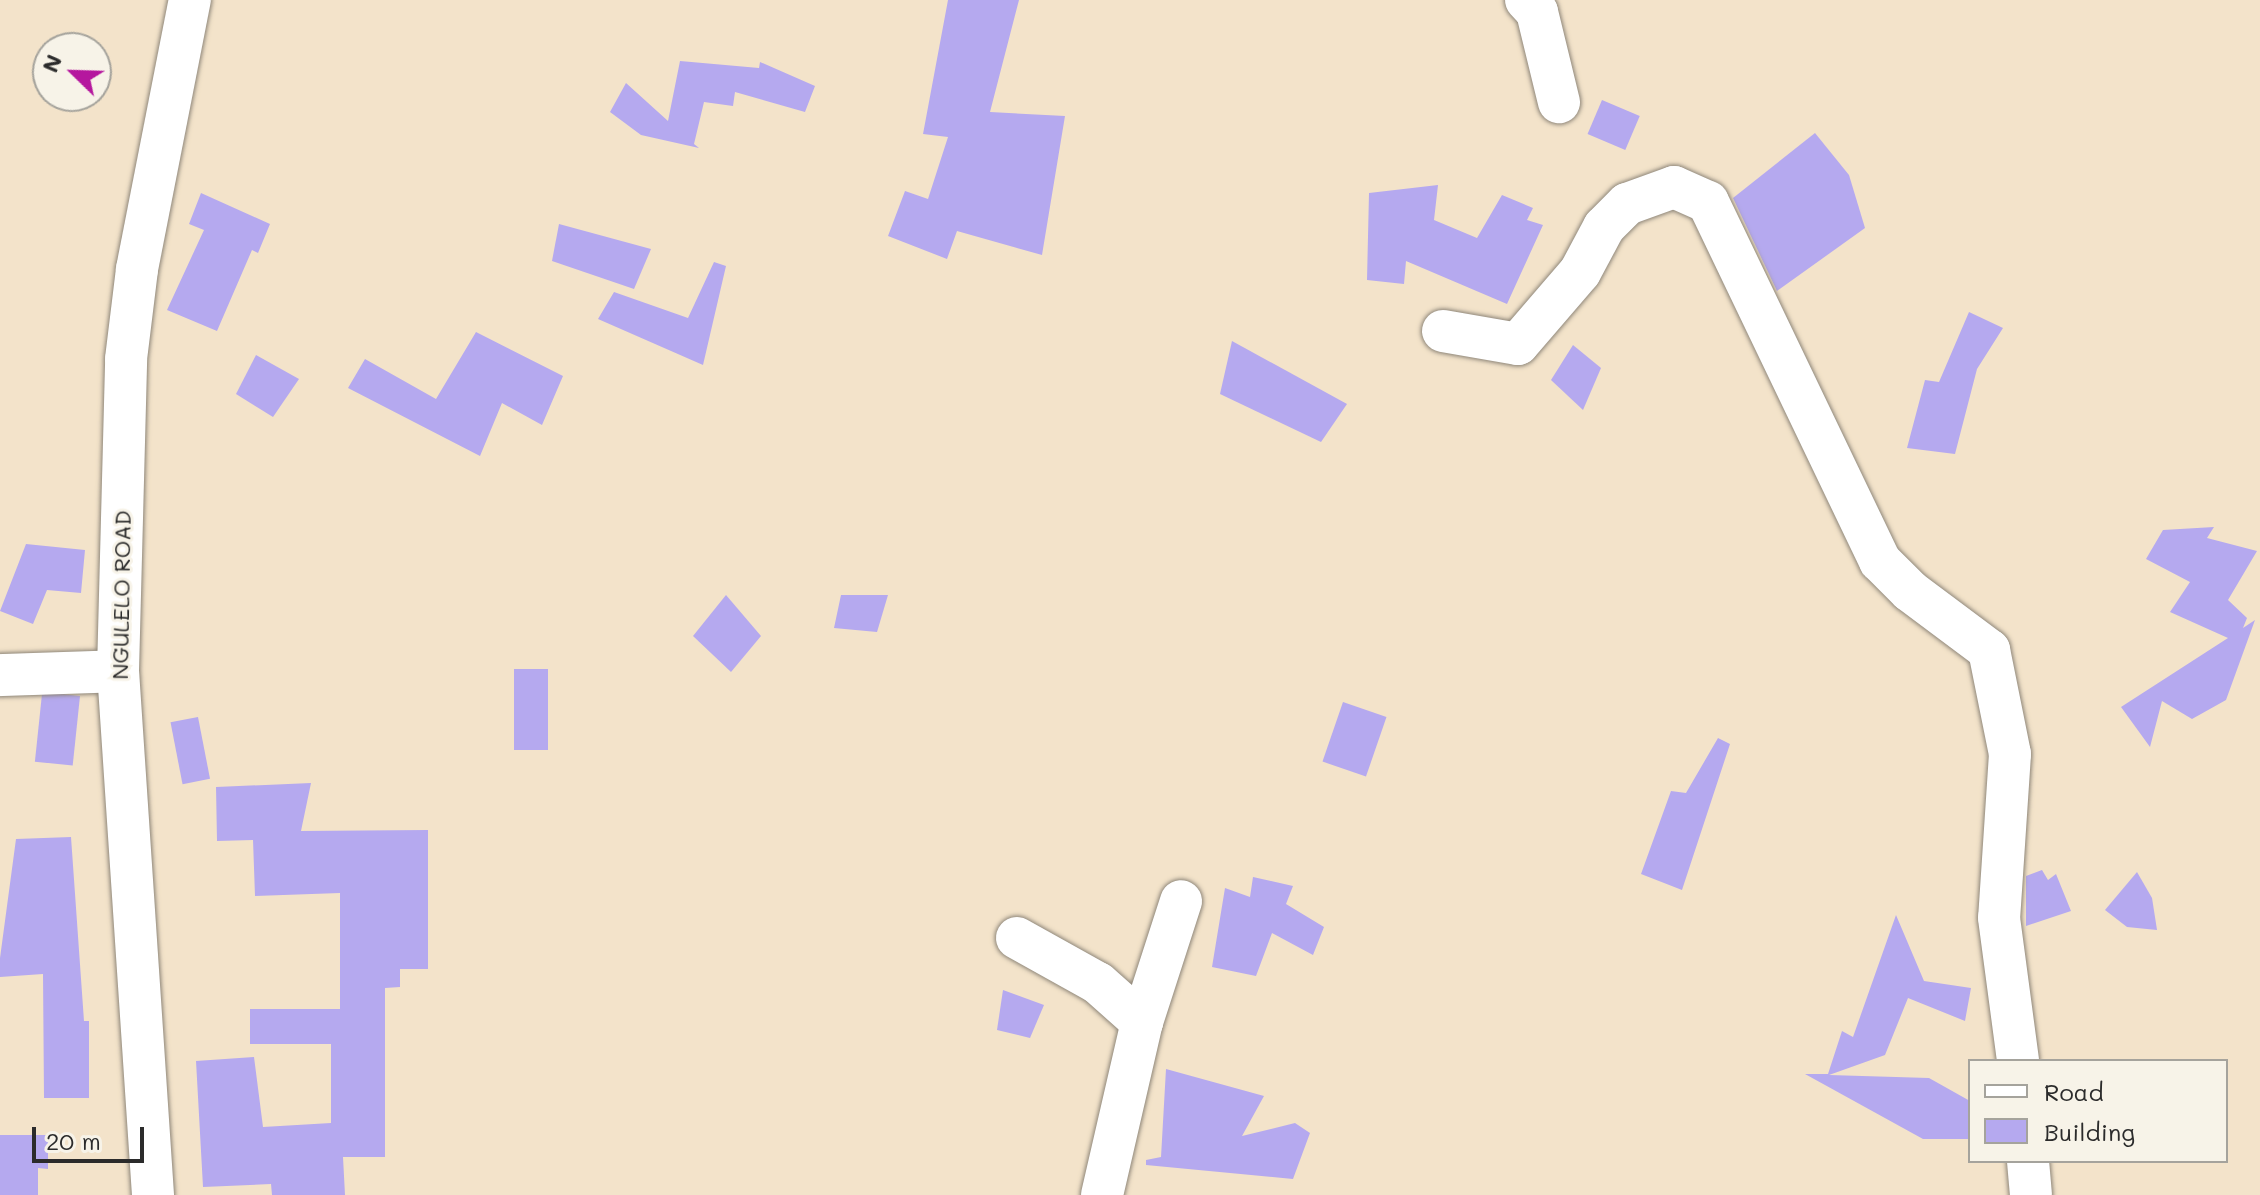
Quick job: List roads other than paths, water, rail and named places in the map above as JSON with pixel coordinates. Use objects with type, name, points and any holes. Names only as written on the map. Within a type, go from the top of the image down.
[{"type":"street","name":"NGULELO ROAD","points":[[153,1195],[118,671],[126,359],[137,269],[190,0]]},
{"type":"street","points":[[1526,0],[1537,12],[1559,102]]},
{"type":"street","points":[[1443,331],[1518,344],[1580,272],[1604,227],[1627,204],[1674,187],[1708,202],[1880,561],[1910,591],[1989,650],[2010,754],[1999,918],[2018,1059]]},
{"type":"street","points":[[0,675],[118,671]]},
{"type":"street","points":[[1102,1195],[1142,1022],[1181,901]]},
{"type":"street","points":[[1017,938],[1098,983],[1142,1022]]},
{"type":"street","points":[[2028,1163],[2031,1195]]}]
